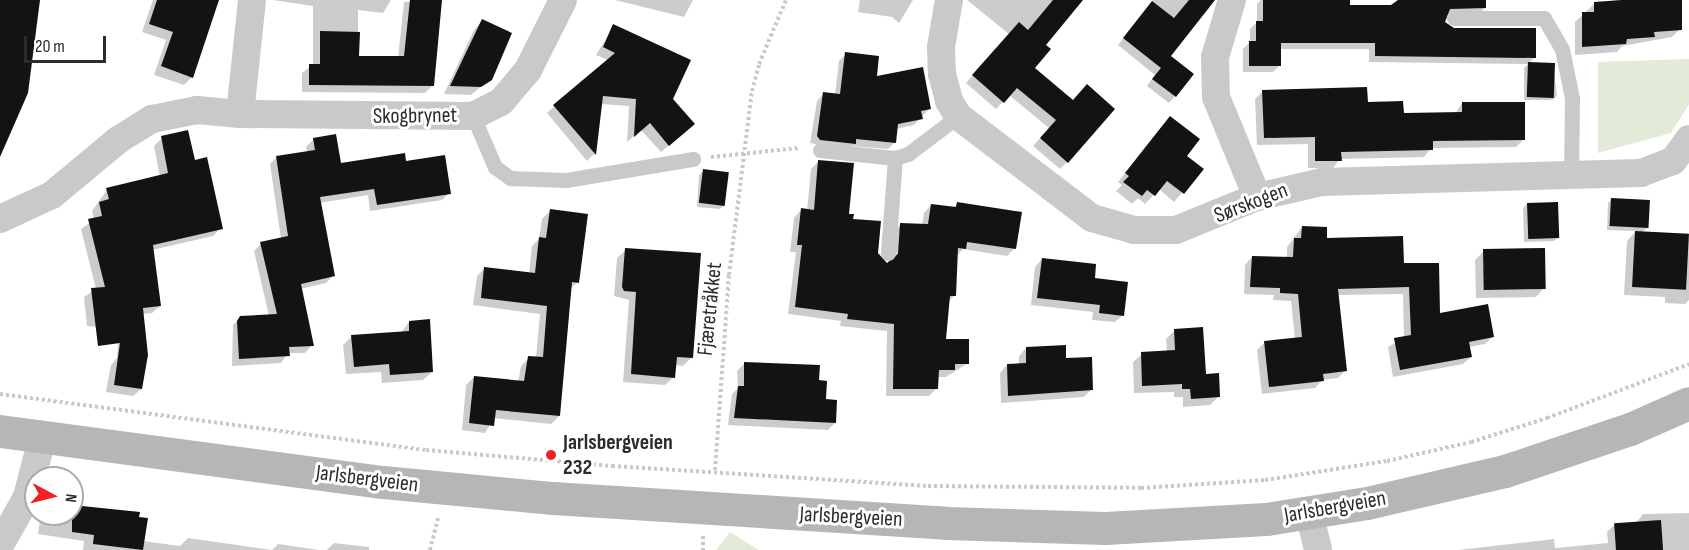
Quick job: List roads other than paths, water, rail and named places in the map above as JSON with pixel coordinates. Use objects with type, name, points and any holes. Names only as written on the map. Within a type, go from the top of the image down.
[{"type":"main road","name":"Jarlsbergveien","points":[[0,430],[383,482],[722,509],[1105,528],[1254,520],[1309,513],[1505,471],[1630,429],[1689,403]]},
{"type":"street","points":[[240,114],[252,0]]},
{"type":"street","name":"Skogbrynet","points":[[0,219],[52,195],[118,140],[152,119],[197,110],[240,114],[473,116],[501,102],[528,70],[563,0]]},
{"type":"street","name":"Sørskogen","points":[[949,0],[941,47],[942,74],[949,101],[958,116],[1092,218],[1134,230],[1176,230],[1257,197],[1322,182],[1641,173],[1673,161],[1689,139]]},
{"type":"street","points":[[1232,0],[1215,57],[1216,97],[1257,197]]},
{"type":"street","points":[[0,545],[27,497],[43,435]]},
{"type":"street","points":[[1309,513],[1318,550]]},
{"type":"lane","points":[[1454,18],[1544,18],[1562,49],[1572,98],[1571,176]]},
{"type":"lane","points":[[473,116],[495,167],[510,178],[566,180],[693,159]]},
{"type":"lane","points":[[820,150],[895,158],[916,149],[958,116]]},
{"type":"lane","points":[[888,254],[895,158]]},
{"type":"place","name":"Jarlsbergveien 232","points":[[551,455]]}]
